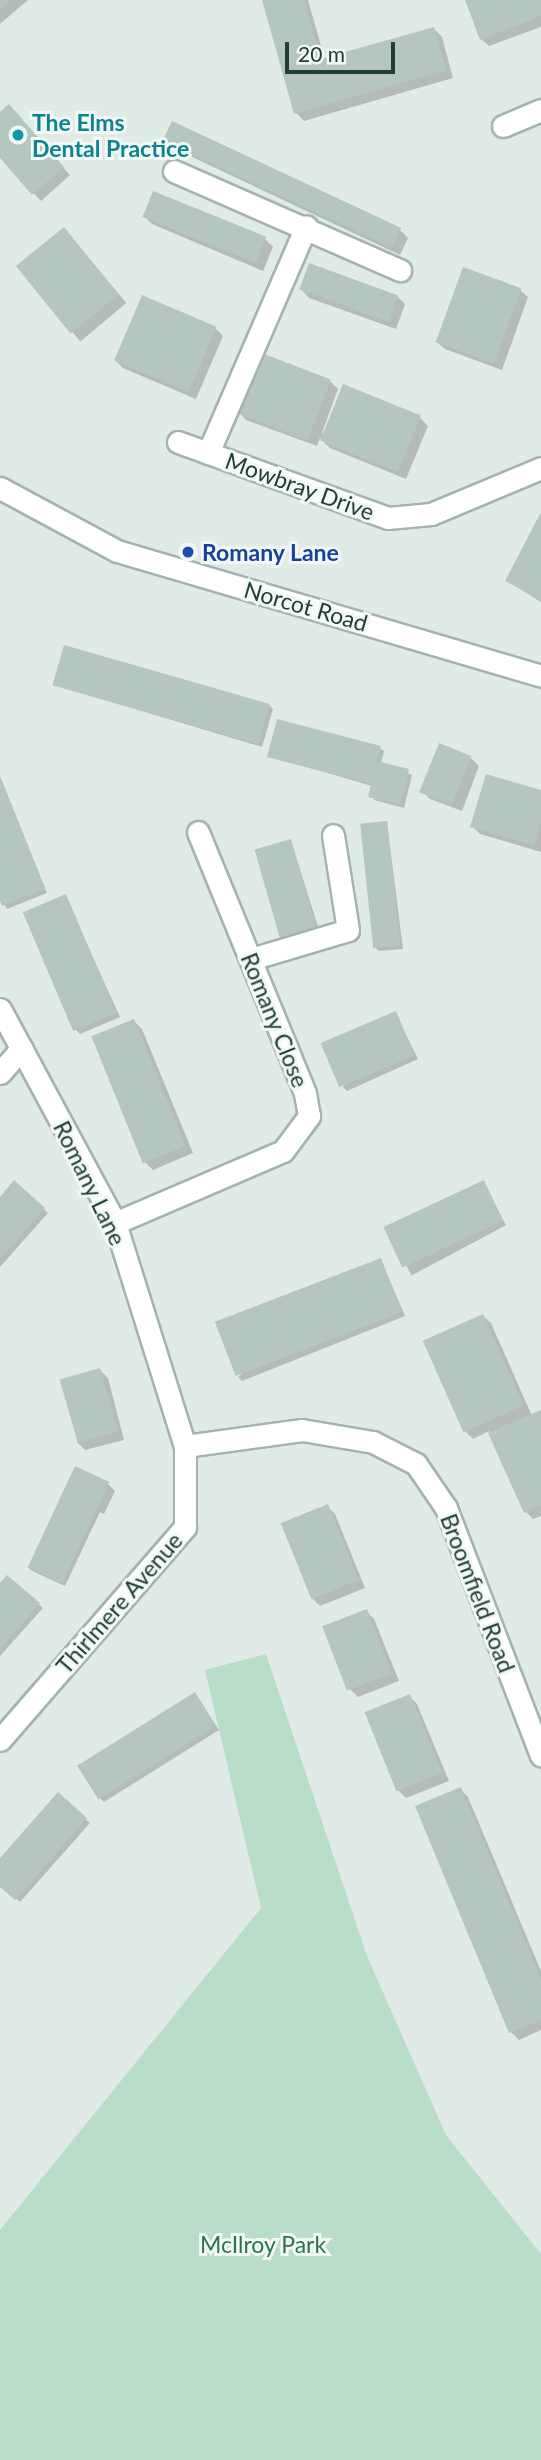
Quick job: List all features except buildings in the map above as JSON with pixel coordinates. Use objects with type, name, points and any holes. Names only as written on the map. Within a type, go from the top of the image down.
[{"type":"street","points":[[503,126],[541,110]]},
{"type":"street","points":[[174,170],[306,226],[400,270]]},
{"type":"street","points":[[208,453],[306,226]]},
{"type":"street","name":"Mowbray Drive","points":[[178,442],[388,518],[431,514],[541,468]]},
{"type":"street","name":"Norcot Road","points":[[0,488],[117,551],[541,676]]},
{"type":"street","name":"Romany Close","points":[[114,1223],[283,1151],[310,1116],[306,1093],[198,832]]},
{"type":"street","points":[[250,959],[348,930],[333,835]]},
{"type":"street","name":"Romany Lane","points":[[0,1009],[114,1223],[185,1446]]},
{"type":"street","points":[[0,1073],[22,1048]]},
{"type":"street","name":"Broomfield Road","points":[[185,1446],[302,1430],[373,1442],[416,1464],[446,1508],[541,1755]]},
{"type":"street","name":"Thirlmere Avenue","points":[[0,1740],[185,1527],[185,1446]]},
{"type":"green space","name":"McIlroy Park","points":[[266,1654],[367,1956],[446,2135],[541,2254],[541,2460],[0,2460],[0,2230],[261,1908],[205,1670]]},
{"type":"place","name":"The Elms Dental Practice","points":[[18,135]]},
{"type":"place","name":"Romany Lane","points":[[188,552]]}]
